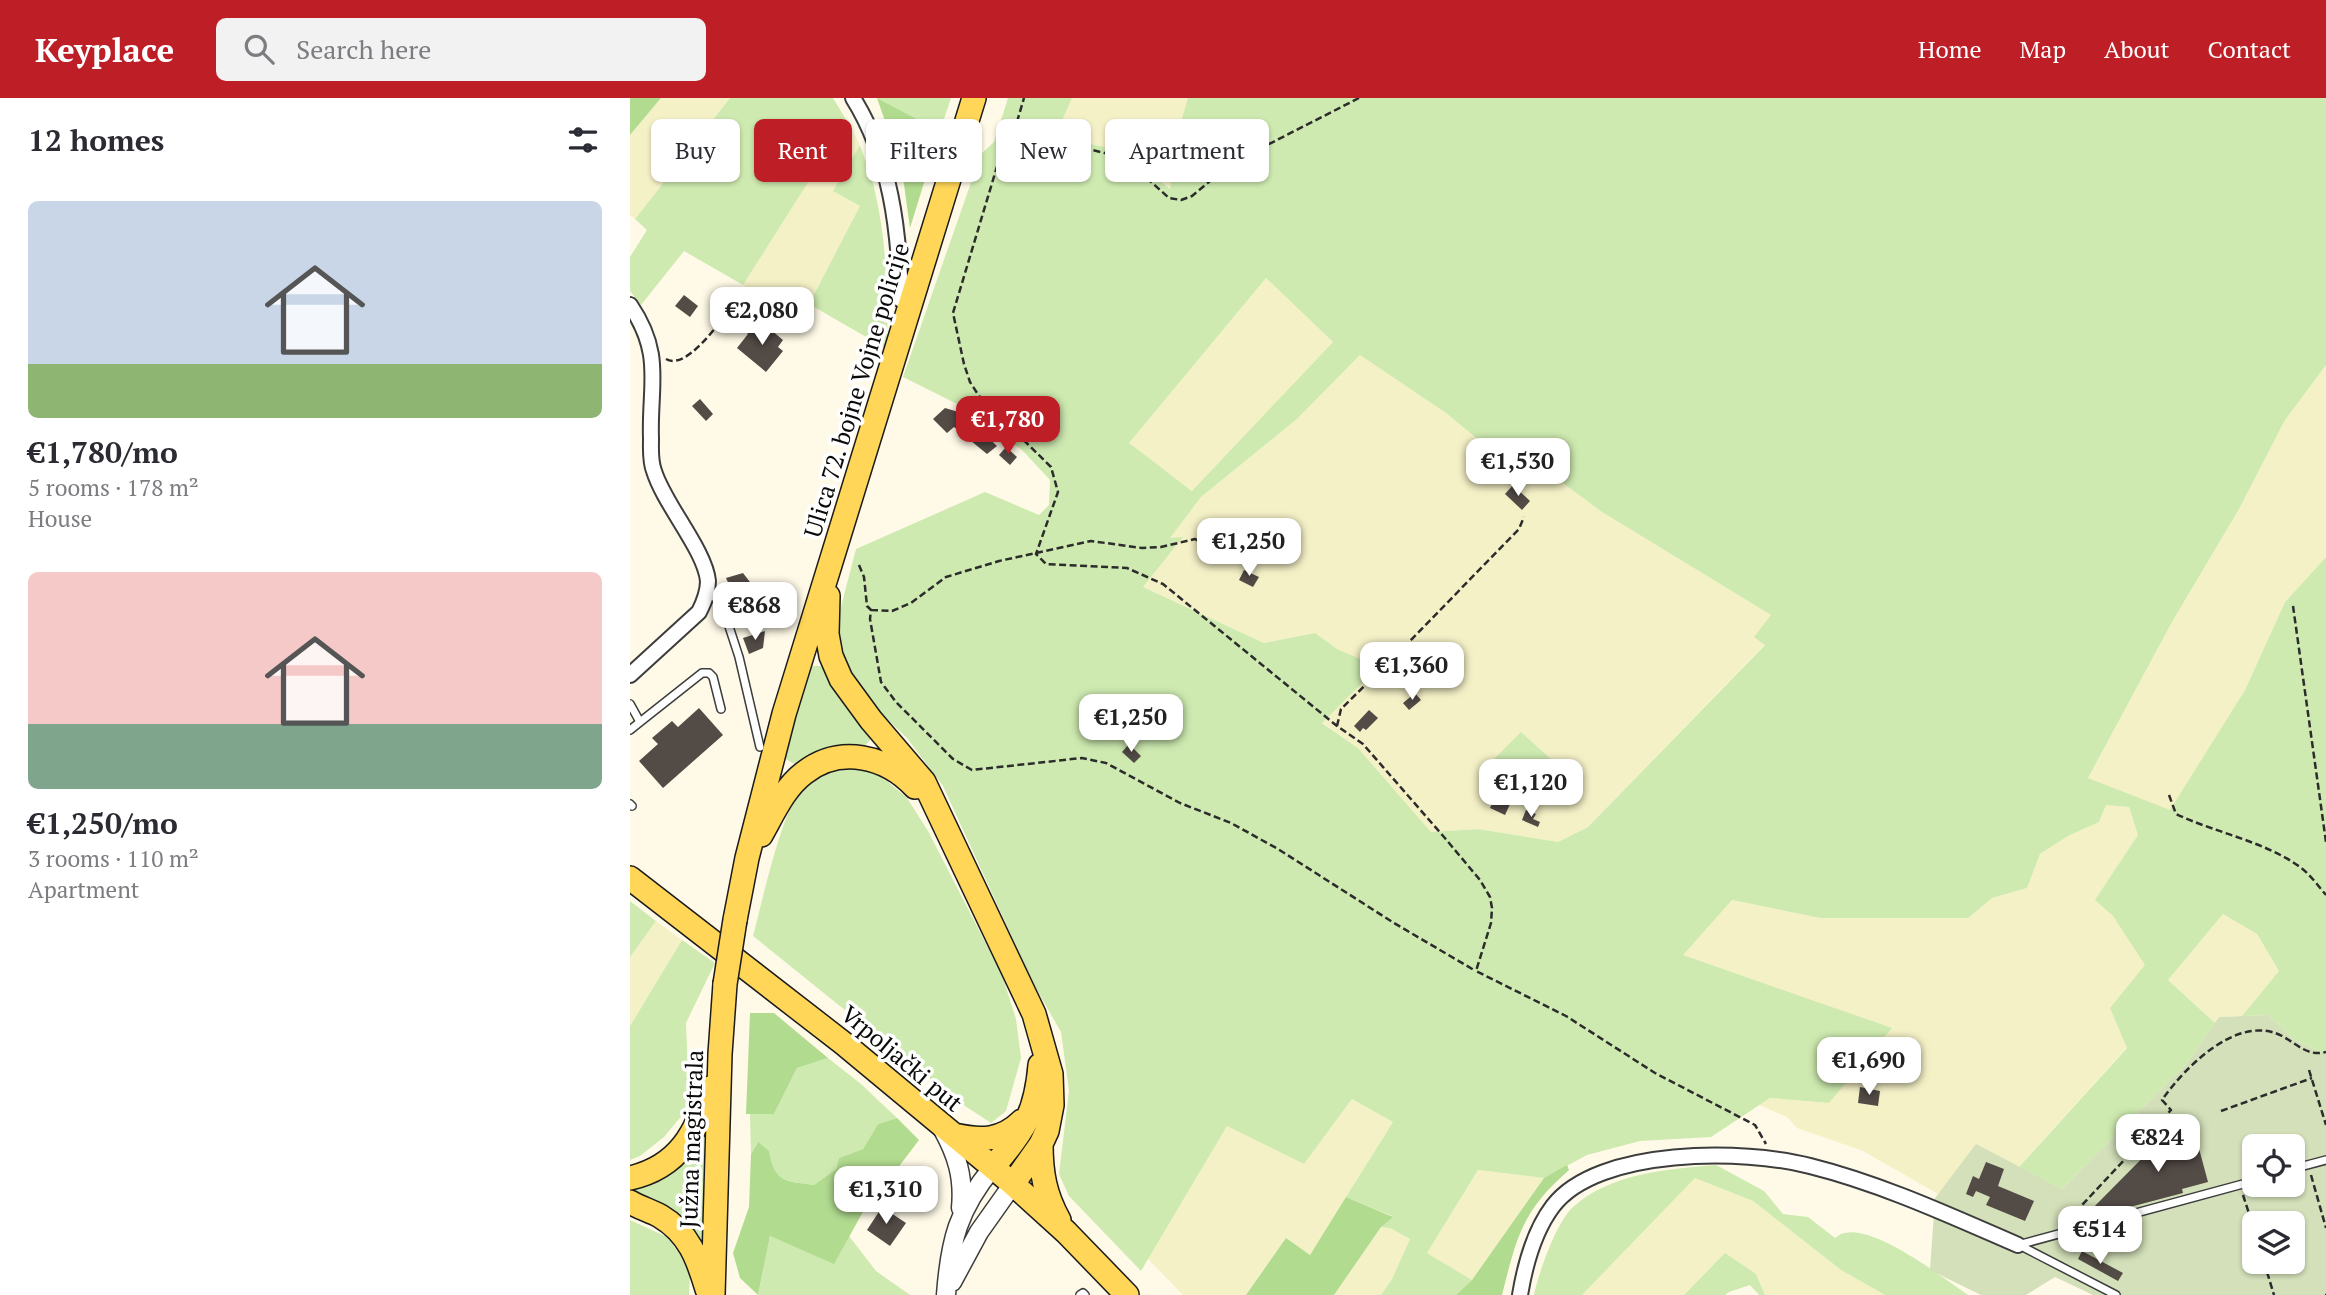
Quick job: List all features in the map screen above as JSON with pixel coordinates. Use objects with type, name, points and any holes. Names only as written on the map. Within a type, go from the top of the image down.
[{"type":"main road","name":"Ulica 72. bojne Vojne policije","points":[[725,984],[747,859],[784,714],[974,98]]},
{"type":"main road","points":[[830,565],[827,634],[831,656],[841,679],[864,712],[924,782],[1034,1014],[1053,1088],[1051,1118],[1041,1144],[1013,1184]]},
{"type":"main road","points":[[747,859],[791,785],[819,763],[838,757],[877,760],[895,769],[936,808]]},
{"type":"main road","name":"Vrpoljački put","points":[[630,878],[843,1042],[993,1167],[1066,1232],[1127,1295]]},
{"type":"main road","name":"Južna magistrala","points":[[713,1295],[720,1054],[725,984]]},
{"type":"main road","points":[[993,1167],[1023,1130],[1032,1110],[1038,1084],[1039,1037]]},
{"type":"main road","points":[[630,1178],[660,1167],[676,1155],[691,1136],[701,1117],[720,1054]]},
{"type":"main road","points":[[946,1129],[971,1139],[997,1138],[1015,1127],[1032,1110]]},
{"type":"main road","points":[[1041,1144],[1046,1193],[1066,1232]]},
{"type":"main road","points":[[630,1202],[659,1216],[679,1230],[692,1247],[708,1295]]},
{"type":"street","points":[[853,98],[867,119],[894,205],[901,300]]},
{"type":"street","points":[[630,305],[651,347],[654,374],[650,417],[653,471],[700,558],[708,580],[699,612],[630,675]]},
{"type":"street","points":[[946,1129],[959,1161],[962,1196],[960,1217]]},
{"type":"street","points":[[1520,1295],[1530,1252],[1541,1227],[1554,1205],[1571,1190],[1594,1177],[1627,1166],[1700,1156],[1738,1155],[1810,1166],[1918,1202],[2018,1245]]},
{"type":"street","points":[[947,1295],[952,1245],[960,1217],[968,1199],[993,1167]]},
{"type":"street","points":[[947,1295],[966,1254],[1013,1184]]},
{"type":"lane","points":[[707,590],[722,605],[739,657],[760,747]]},
{"type":"lane","points":[[630,730],[702,673],[709,673],[713,677],[721,709]]},
{"type":"lane","points":[[630,704],[640,722]]},
{"type":"lane","points":[[2305,1165],[2326,1160]]},
{"type":"lane","points":[[2018,1245],[2240,1185]]},
{"type":"lane","points":[[2018,1245],[2116,1295]]},
{"type":"path","points":[[1018,119],[1024,98]]},
{"type":"path","points":[[1091,150],[1131,159],[1169,198],[1181,200],[1192,197],[1232,163],[1359,98]]},
{"type":"path","points":[[996,170],[953,313],[970,382],[979,396],[1051,467],[1058,492],[1036,554]]},
{"type":"path","points":[[652,359],[666,358],[677,362],[685,358],[730,309]]},
{"type":"path","points":[[1337,726],[1341,709],[1519,529],[1524,517]]},
{"type":"path","points":[[859,565],[864,577],[867,606],[871,610],[892,611],[911,603],[946,577],[999,561],[1091,541],[1142,548],[1161,547],[1195,539],[1236,561]]},
{"type":"path","points":[[1036,554],[1046,564],[1127,568],[1163,584],[1337,726],[1363,744],[1480,880],[1490,897],[1492,923],[1476,971]]},
{"type":"path","points":[[2293,606],[2326,842]]},
{"type":"path","points":[[871,610],[870,619],[881,682],[896,702],[953,759],[972,770],[1082,758],[1106,763],[1180,803],[1231,823],[1476,971],[1566,1016],[1655,1073],[1755,1125],[1774,1159]]},
{"type":"path","points":[[2169,795],[2176,814],[2204,828],[2263,846],[2302,868],[2326,895]]},
{"type":"path","points":[[2056,1233],[2171,1110],[2162,1100],[2175,1081],[2197,1059],[2224,1041],[2244,1032],[2263,1029],[2282,1035],[2303,1050],[2317,1054],[2326,1052]]},
{"type":"path","points":[[2309,1070],[2326,1125]]},
{"type":"path","points":[[2221,1111],[2312,1078]]},
{"type":"path","points":[[2309,1164],[2326,1228]]},
{"type":"path","points":[[2240,1185],[2248,1211]]},
{"type":"path","points":[[2268,1274],[2274,1295]]},
{"type":"shaded area","points":[[661,98],[730,98],[714,119],[651,119],[651,182],[664,182],[635,219],[630,215],[630,135]]},
{"type":"shaded area","points":[[1072,98],[1188,98],[1182,119],[1105,119],[1105,147],[1091,144],[1091,119],[1063,119]]},
{"type":"shaded area","points":[[852,130],[860,145],[852,159]]},
{"type":"shaded area","points":[[808,182],[839,182],[834,191],[860,206],[809,304],[778,286],[769,300],[743,285]]},
{"type":"shaded area","points":[[1162,182],[1172,182],[1171,189]]},
{"type":"shaded area","points":[[1266,278],[1333,342],[1193,491],[1128,444]]},
{"type":"shaded area","points":[[1360,355],[1446,413],[1492,452],[1505,440],[1602,512],[1771,615],[1765,644],[1588,827],[1558,842],[1478,829],[1431,832],[1358,748],[1322,722],[1375,670],[1372,664],[1337,649],[1315,633],[1264,643],[1143,587],[1182,538],[1169,539],[1201,497],[1297,419]]},
{"type":"shaded area","points":[[2326,365],[2326,557],[2285,602],[2245,690],[2170,811],[2088,778],[2172,622],[2239,509],[2285,420]]},
{"type":"shaded area","points":[[2106,805],[2129,807],[2138,835],[2096,900],[2113,916],[2146,965],[2110,1008],[2127,1047],[2019,1167],[1976,1145],[1938,1194],[1863,1151],[1797,1128],[1787,1117],[1759,1105],[1770,1098],[1829,1103],[1891,1028],[1682,955],[1732,900],[1820,918],[1968,918],[1992,898],[2027,888],[2040,854],[2068,836],[2099,822]]},
{"type":"shaded area","points":[[2223,914],[2257,934],[2279,971],[2242,1016],[2219,1017],[2215,1023],[2168,980]]},
{"type":"shaded area","points":[[656,921],[682,940],[630,1026],[630,957]]},
{"type":"shaded area","points":[[1352,1099],[1393,1122],[1310,1255],[1286,1238],[1246,1295],[1183,1295],[1148,1259],[1227,1126],[1304,1164]]},
{"type":"shaded area","points":[[1478,1170],[1544,1178],[1472,1280],[1427,1253]]},
{"type":"shaded area","points":[[1695,1178],[1753,1201],[1841,1270],[1885,1295],[1765,1295],[1756,1274],[1725,1254],[1684,1295],[1582,1295]]},
{"type":"shaded area","points":[[1381,1227],[1390,1228],[1410,1239],[1392,1279],[1381,1295],[1334,1295]]},
{"type":"green space","points":[[630,98],[661,98],[630,135]]},
{"type":"green space","points":[[730,98],[833,98],[846,119],[754,119],[754,182],[808,182],[743,285],[684,251],[641,305],[630,291],[630,257],[647,230],[635,219],[664,182],[740,182],[740,119],[714,119]]},
{"type":"green space","points":[[877,98],[951,98],[944,119],[917,119]]},
{"type":"green space","points":[[877,98],[917,119],[884,119]]},
{"type":"green space","points":[[1008,98],[1072,98],[1063,119],[1001,119]]},
{"type":"green space","points":[[1188,98],[2326,98],[2326,365],[2285,420],[2239,509],[2172,622],[2088,778],[2170,810],[2245,690],[2285,602],[2326,557],[2326,1051],[2321,1052],[2293,1039],[2268,1015],[2242,1016],[2279,971],[2257,934],[2223,914],[2168,980],[2215,1023],[2187,1063],[2062,1189],[2019,1167],[2127,1048],[2110,1008],[2145,965],[2113,916],[2095,900],[2138,835],[2129,807],[2106,805],[2099,822],[2068,836],[2040,854],[2027,888],[1992,898],[1968,918],[1820,918],[1732,900],[1683,955],[1892,1028],[1829,1103],[1770,1098],[1711,1137],[1640,1141],[1587,1155],[1544,1178],[1478,1170],[1427,1253],[1472,1280],[1456,1295],[1381,1295],[1392,1279],[1410,1239],[1390,1228],[1381,1227],[1392,1216],[1346,1197],[1393,1122],[1352,1099],[1304,1164],[1227,1126],[1141,1271],[1069,1196],[1059,1174],[1069,1091],[1061,1032],[1034,985],[943,786],[907,738],[868,701],[844,661],[836,626],[856,549],[985,492],[1039,515],[1049,505],[1050,480],[1022,450],[959,405],[903,377],[971,182],[982,182],[982,153],[994,142],[996,136],[996,182],[1091,182],[1091,144],[1105,147],[1105,182],[1162,182],[1170,189],[1171,182],[1269,182],[1269,119],[1182,119]],"holes":[[[1266,278],[1333,342],[1192,491],[1129,443]],[[1360,355],[1446,413],[1493,452],[1506,441],[1602,512],[1771,615],[1754,637],[1765,645],[1588,827],[1558,842],[1478,829],[1431,832],[1358,748],[1322,723],[1375,670],[1372,664],[1337,649],[1315,633],[1264,643],[1143,587],[1183,537],[1170,538],[1201,497],[1297,419]]]},
{"type":"green space","points":[[860,145],[866,163],[866,182],[873,182],[879,211],[887,290],[887,349],[809,304],[860,206],[833,191],[838,182],[852,182],[852,159]]},
{"type":"green space","points":[[904,182],[924,182],[910,228]]},
{"type":"green space","points":[[811,666],[824,666],[874,735],[865,746],[828,748],[810,754],[794,764],[784,758]]},
{"type":"green space","points":[[1521,732],[1554,762],[1522,797],[1479,774]]},
{"type":"green space","points":[[854,766],[874,770],[907,798],[928,831],[1002,975],[1016,1019],[1021,1058],[1006,1111],[991,1123],[959,1102],[753,936],[781,834],[796,798],[804,787],[815,779]]},
{"type":"green space","points":[[630,901],[656,921],[630,957]]},
{"type":"green space","points":[[682,940],[715,963],[686,1023],[689,1096],[683,1114],[664,1137],[640,1156],[630,1160],[630,1026]]},
{"type":"green space","points":[[750,1013],[774,1013],[828,1058],[797,1068],[774,1114],[746,1114]]},
{"type":"green space","points":[[2268,1015],[2293,1039],[2321,1052],[2326,1051],[2326,1295],[2093,1295],[2055,1277],[2026,1295],[1981,1295],[1930,1270],[1935,1198],[1976,1144],[2062,1189],[2187,1063],[2219,1017]]},
{"type":"green space","points":[[828,1058],[897,1118],[878,1124],[863,1149],[839,1158],[836,1169],[814,1185],[789,1181],[778,1175],[774,1169],[769,1151],[757,1143],[751,1154],[750,1114],[774,1114],[797,1068]]},
{"type":"green space","points":[[897,1118],[919,1140],[869,1201],[834,1264],[770,1236],[758,1295],[740,1278],[733,1253],[749,1207],[751,1154],[758,1142],[769,1151],[778,1175],[789,1181],[814,1185],[836,1169],[839,1158],[863,1149],[878,1124]]},
{"type":"green space","points":[[705,1122],[703,1252],[630,1193],[630,1188]]},
{"type":"green space","points":[[1567,1165],[1569,1170],[1531,1212],[1517,1240],[1502,1295],[1456,1295],[1472,1280],[1544,1178]]},
{"type":"green space","points":[[1716,1165],[1764,1191],[1783,1214],[1808,1217],[1835,1238],[1845,1233],[1874,1237],[1926,1266],[1968,1295],[1885,1295],[1841,1270],[1753,1201],[1695,1178],[1582,1295],[1534,1295],[1544,1262],[1561,1224],[1573,1207],[1588,1196],[1622,1180],[1641,1175]]},
{"type":"green space","points":[[1346,1197],[1393,1217],[1381,1227],[1334,1295],[1246,1295],[1286,1238],[1310,1255]]},
{"type":"green space","points":[[630,1220],[667,1237],[681,1256],[690,1275],[689,1295],[630,1295]]},
{"type":"green space","points":[[770,1236],[834,1263],[849,1236],[876,1271],[910,1295],[758,1295]]},
{"type":"green space","points":[[1725,1253],[1756,1274],[1765,1295],[1759,1295],[1750,1285],[1725,1295],[1684,1295]]},
{"type":"building","points":[[684,295],[698,306],[690,317],[675,306]]},
{"type":"building","points":[[753,324],[760,330],[765,325],[783,340],[778,347],[783,351],[766,372],[737,348]]},
{"type":"building","points":[[700,399],[713,414],[706,421],[692,406]]},
{"type":"building","points":[[945,408],[962,413],[997,446],[987,454],[954,427],[947,433],[933,419]]},
{"type":"building","points":[[1006,447],[1017,457],[1010,465],[999,455]]},
{"type":"building","points":[[1513,485],[1530,501],[1522,510],[1505,494]]},
{"type":"building","points":[[1244,570],[1259,577],[1253,587],[1239,580]]},
{"type":"building","points":[[743,573],[753,586],[733,593],[726,578]]},
{"type":"building","points":[[765,631],[763,648],[749,654],[743,638]]},
{"type":"building","points":[[1415,693],[1421,700],[1409,710],[1403,703]]},
{"type":"building","points":[[699,708],[723,735],[663,788],[639,761],[658,744],[652,738],[672,721],[678,727]]},
{"type":"building","points":[[1369,710],[1378,718],[1366,730],[1363,728],[1360,732],[1354,726]]},
{"type":"building","points":[[1129,744],[1141,756],[1134,763],[1122,752]]},
{"type":"building","points":[[1496,795],[1511,802],[1505,815],[1490,808]]},
{"type":"building","points":[[1526,810],[1536,814],[1533,819],[1540,822],[1538,827],[1522,820]]},
{"type":"building","points":[[1860,1087],[1880,1091],[1878,1106],[1858,1103]]},
{"type":"building","points":[[2181,1119],[2184,1133],[2194,1130],[2208,1182],[2182,1189],[2183,1193],[2081,1220]]},
{"type":"building","points":[[1986,1162],[2004,1169],[1998,1186],[2034,1201],[2025,1221],[1986,1205],[1990,1197],[1976,1191],[1973,1197],[1966,1194],[1973,1176],[1979,1179]]},
{"type":"building","points":[[882,1207],[906,1223],[890,1246],[867,1230]]},
{"type":"building","points":[[2082,1251],[2123,1273],[2118,1281],[2078,1259]]}]
